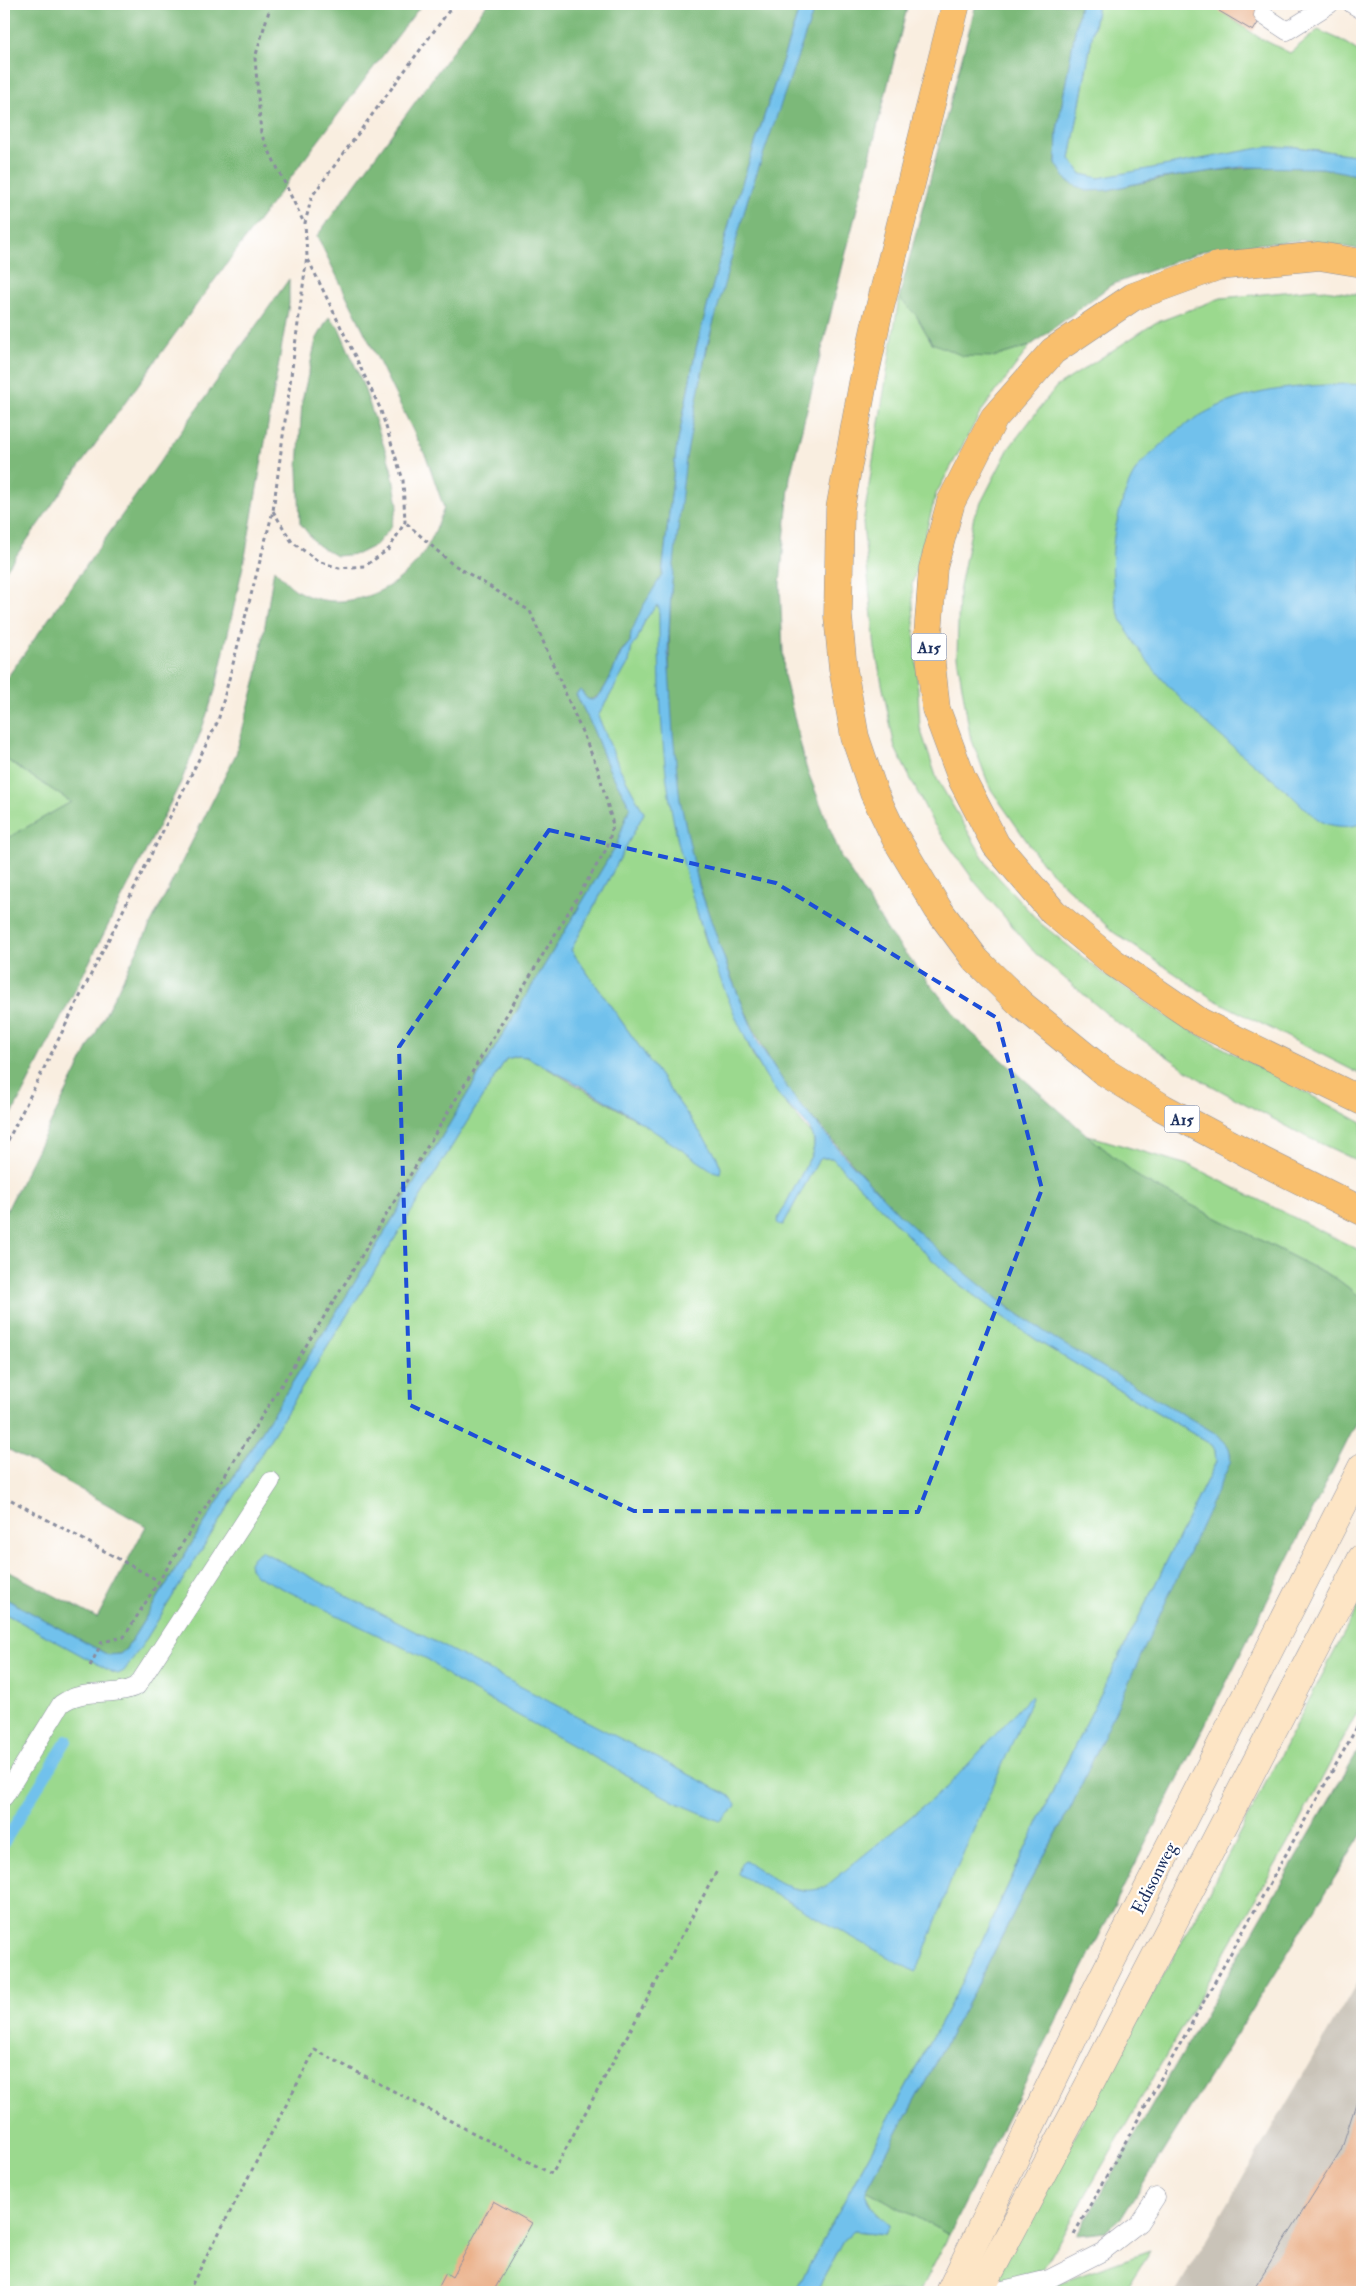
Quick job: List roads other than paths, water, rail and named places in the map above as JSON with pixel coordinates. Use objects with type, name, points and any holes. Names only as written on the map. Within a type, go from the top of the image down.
[{"type":"highway","name":"A15","points":[[956,4],[862,383],[840,509],[838,616],[843,669],[855,737],[874,793],[895,837],[938,909],[976,960],[1022,1005],[1103,1071],[1162,1108],[1264,1162],[1362,1210]]},
{"type":"highway","name":"A15","points":[[1362,263],[1319,256],[1218,266],[1133,297],[1053,351],[994,418],[951,502],[933,568],[928,635],[936,709],[962,780],[996,845],[1053,912],[1114,963],[1200,1022],[1362,1101]]},
{"type":"street","name":"Edisonweg","points":[[950,2292],[1094,1995],[1362,1467]]},
{"type":"street","name":"Edisonweg","points":[[979,2292],[1078,2106],[1362,1558]]},
{"type":"lane","points":[[1263,15],[1287,31],[1330,4]]},
{"type":"lane","points":[[1352,4],[1362,10]]},
{"type":"lane","points":[[4,1797],[62,1704],[70,1697],[83,1694],[126,1691],[137,1686],[271,1481]]},
{"type":"lane","points":[[994,2292],[1049,2279],[1102,2252],[1139,2223],[1156,2197]]},
{"type":"water","points":[[801,4],[816,4],[748,198],[707,346],[686,458],[671,590],[668,652],[673,734],[680,800],[699,886],[730,975],[758,1042],[792,1095],[847,1159],[900,1215],[947,1258],[1010,1309],[1060,1342],[1213,1432],[1227,1445],[1230,1452],[1230,1463],[1071,1807],[866,2190],[870,2206],[890,2225],[885,2234],[854,2231],[844,2240],[816,2292],[795,2292],[961,1985],[1055,1786],[1216,1462],[1215,1450],[1212,1445],[1044,1345],[955,1281],[832,1158],[822,1158],[818,1161],[783,1225],[778,1224],[777,1221],[812,1154],[814,1138],[799,1116],[774,1089],[752,1051],[719,975],[696,907],[677,837],[667,781],[659,665],[659,608],[657,605],[645,620],[637,640],[632,646],[629,662],[598,716],[619,767],[644,813],[571,950],[716,1155],[721,1168],[720,1173],[713,1171],[630,1115],[574,1082],[527,1057],[518,1056],[506,1059],[143,1644],[124,1671],[118,1674],[112,1672],[4,1613],[4,1598],[108,1655],[120,1654],[126,1649],[352,1287],[617,844],[630,806],[609,769],[590,722],[576,694],[581,690],[586,698],[592,700],[601,693],[623,650],[630,642],[631,633],[642,608],[662,575],[676,452],[696,349],[731,217]]},
{"type":"water","points":[[1080,4],[1098,4],[1070,159],[1081,174],[1099,178],[1265,147],[1296,147],[1362,156],[1362,176],[1322,168],[1241,167],[1156,179],[1108,190],[1086,191],[1067,181],[1056,163],[1057,131]]},
{"type":"water","points":[[1362,385],[1362,823],[1354,826],[1325,823],[1311,814],[1173,691],[1153,668],[1121,619],[1115,600],[1113,563],[1115,530],[1123,499],[1132,477],[1144,460],[1181,428],[1225,403],[1248,396],[1295,387]]},
{"type":"water","points":[[261,1551],[730,1796],[736,1804],[735,1808],[720,1821],[675,1802],[452,1679],[429,1660],[257,1576],[250,1568],[249,1563]]},
{"type":"water","points":[[1031,1696],[1032,1698],[950,1883],[919,1966],[915,1972],[738,1874],[741,1864],[745,1861],[793,1888],[814,1890],[825,1887],[947,1787]]},
{"type":"waterway","points":[[4,1843],[67,1740]]}]
